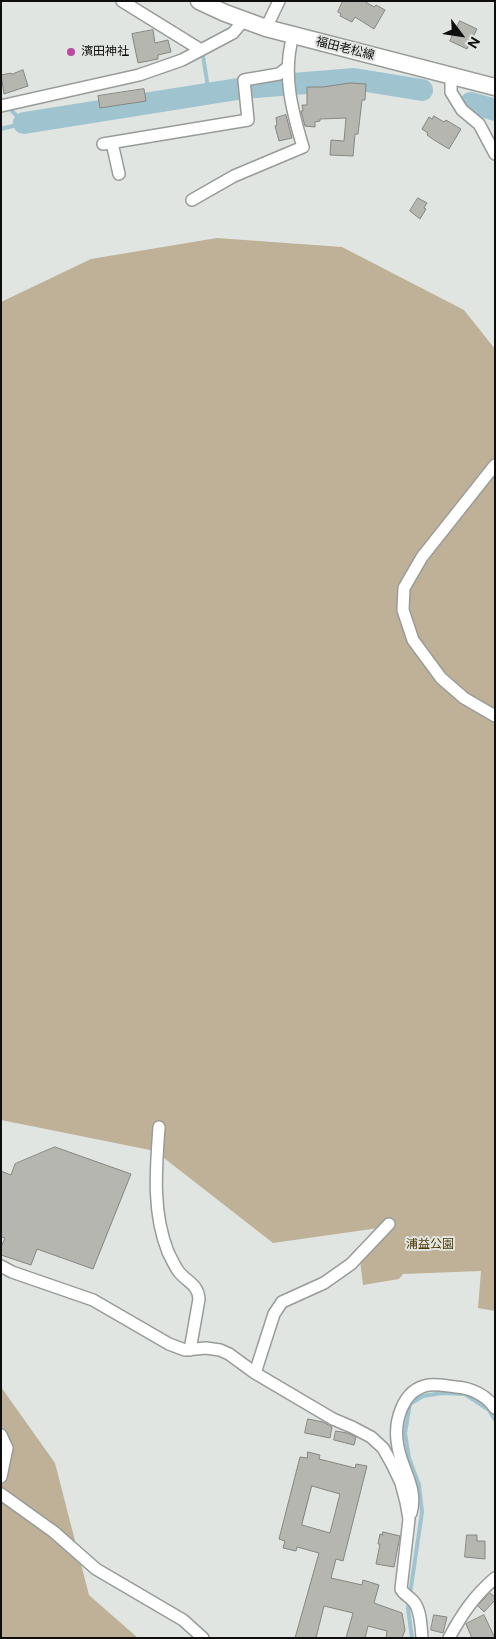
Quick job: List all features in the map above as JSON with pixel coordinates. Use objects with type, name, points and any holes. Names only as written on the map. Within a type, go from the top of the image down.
[{"type":"main road","name":"福田老松線","points":[[199,1],[244,20],[293,36],[495,87]]},
{"type":"street","points":[[122,1],[200,50]]},
{"type":"street","points":[[266,28],[279,1]]},
{"type":"street","points":[[1,99],[7,105],[139,75],[182,60],[233,33],[244,20]]},
{"type":"street","points":[[192,200],[234,176],[303,147],[295,120],[288,72],[289,51],[293,36]]},
{"type":"street","points":[[119,174],[108,143],[248,120],[244,80],[288,72]]},
{"type":"street","points":[[452,76],[450,92],[462,110],[479,124],[495,154]]},
{"type":"street","points":[[495,465],[422,558],[404,588],[403,610],[413,640],[441,678],[464,698],[495,716]]},
{"type":"street","points":[[159,1127],[155,1172],[160,1227],[168,1253],[180,1272],[194,1285],[199,1299],[190,1350]]},
{"type":"street","points":[[255,1373],[274,1314],[282,1302],[324,1282],[351,1264],[389,1224]]},
{"type":"street","points":[[1,1266],[12,1272],[93,1300],[169,1344],[185,1350],[206,1348],[220,1350],[229,1354],[255,1373],[333,1419],[371,1438],[383,1448],[401,1483],[409,1519]]},
{"type":"street","points":[[422,1638],[418,1609],[414,1601],[404,1593],[401,1584],[409,1519],[414,1504],[412,1488],[398,1447],[396,1431],[400,1412],[408,1397],[420,1388],[430,1385],[464,1387],[485,1397],[495,1408]]},
{"type":"street","points":[[1,1435],[7,1448],[1,1477]]},
{"type":"street","points":[[1,1494],[54,1532],[96,1569],[183,1620],[202,1638]]},
{"type":"street","points":[[449,1638],[462,1614],[478,1593],[495,1578]]},
{"type":"green space","name":"浦益公園","points":[[217,238],[342,247],[464,310],[495,349],[495,1311],[478,1308],[481,1271],[403,1274],[399,1279],[363,1285],[360,1260],[393,1226],[273,1243],[155,1151],[1,1120],[1,302],[91,259]]},
{"type":"green space","points":[[1,1387],[55,1463],[89,1595],[138,1638],[1,1638]]},
{"type":"building","points":[[343,1],[364,1],[374,7],[376,5],[385,10],[374,29],[355,17],[352,22],[340,16],[341,14],[338,12]]},
{"type":"building","points":[[460,21],[477,29],[467,49],[450,41]]},
{"type":"building","points":[[153,30],[155,43],[168,40],[171,52],[158,55],[158,59],[138,63],[132,34]]},
{"type":"building","points":[[23,70],[28,86],[4,94],[1,75]]},
{"type":"building","points":[[350,83],[366,84],[365,100],[362,100],[358,134],[355,134],[353,156],[330,155],[331,140],[344,141],[346,118],[320,119],[320,121],[315,122],[315,127],[305,126],[301,111],[303,111],[302,105],[307,105],[307,87]]},
{"type":"building","points":[[144,89],[146,101],[100,108],[98,96]]},
{"type":"building","points":[[286,115],[292,138],[279,141],[275,126],[277,125],[276,118]]},
{"type":"building","points":[[434,116],[444,122],[446,120],[461,129],[449,149],[427,135],[428,133],[422,129],[429,117],[432,119]]},
{"type":"building","points":[[418,198],[427,203],[420,219],[410,211]]},
{"type":"building","points":[[55,1147],[131,1174],[93,1269],[37,1249],[31,1265],[1,1255],[1,1247],[5,1238],[1,1237],[1,1171],[11,1175],[15,1164]]},
{"type":"building","points":[[308,1419],[323,1422],[332,1427],[330,1438],[305,1433]]},
{"type":"building","points":[[336,1431],[356,1437],[354,1445],[334,1440]]},
{"type":"building","points":[[308,1452],[320,1455],[319,1459],[355,1468],[356,1464],[367,1466],[343,1561],[336,1559],[331,1578],[362,1585],[363,1580],[379,1585],[374,1603],[402,1613],[405,1630],[402,1638],[386,1638],[387,1631],[368,1626],[365,1638],[346,1638],[353,1613],[324,1606],[316,1638],[295,1638],[319,1553],[297,1547],[296,1551],[283,1548],[285,1541],[279,1539],[300,1457],[307,1458]],"holes":[[[312,1486],[340,1494],[330,1533],[302,1525]]]},
{"type":"building","points":[[383,1532],[400,1536],[394,1567],[376,1564],[380,1534],[382,1535]]},
{"type":"building","points":[[467,1535],[477,1535],[477,1541],[485,1541],[485,1559],[465,1557]]},
{"type":"building","points":[[490,1593],[495,1597],[495,1600],[484,1612],[478,1606]]},
{"type":"building","points":[[434,1615],[447,1617],[443,1633],[431,1630]]},
{"type":"building","points":[[484,1615],[495,1638],[472,1638],[466,1624]]},
{"type":"waterway","points":[[203,56],[209,94]]},
{"type":"waterway","points":[[24,123],[244,88],[354,79],[422,90]]},
{"type":"waterway","points":[[471,103],[495,110]]},
{"type":"waterway","points":[[12,111],[24,123]]},
{"type":"waterway","points":[[1,129],[24,123]]},
{"type":"waterway","points":[[412,1638],[408,1608],[422,1512],[419,1485],[409,1458],[405,1433],[410,1404],[423,1396],[442,1393],[465,1394],[489,1410],[495,1420]]},
{"type":"place","name":"濱田神社","points":[[71,52]]}]
